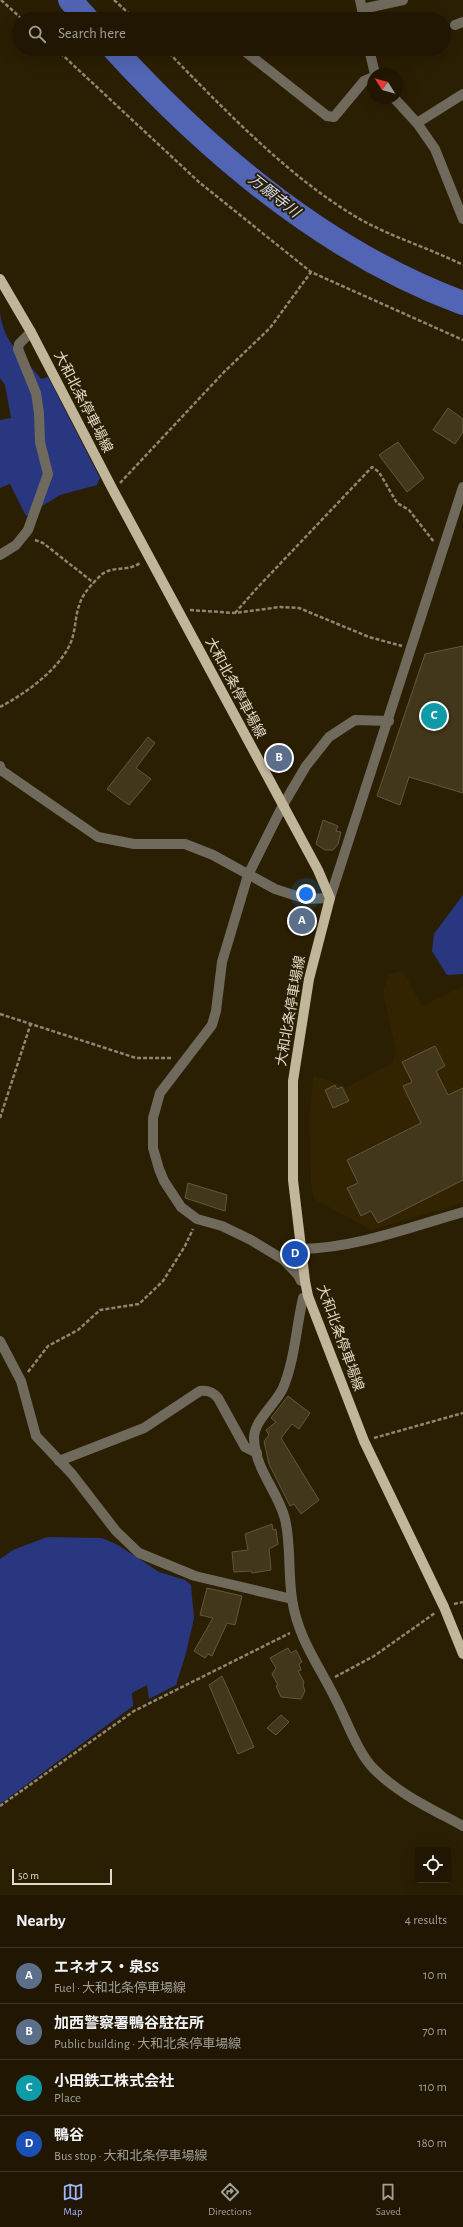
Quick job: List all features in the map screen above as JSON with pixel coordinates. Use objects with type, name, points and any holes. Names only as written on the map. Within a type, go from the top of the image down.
[{"type":"main road","name":"大和北条停車場線","points":[[0,279],[31,332],[113,490],[149,554],[178,612],[318,870],[330,898],[308,978],[293,1081],[293,1180],[305,1281],[308,1296],[364,1441],[444,1607],[463,1654]]},
{"type":"street","points":[[362,9],[403,0]]},
{"type":"street","points":[[251,56],[327,116],[334,117],[364,81],[367,80]]},
{"type":"street","points":[[371,56],[374,68]]},
{"type":"street","points":[[417,123],[463,94]]},
{"type":"street","points":[[400,104],[417,123],[435,149],[463,219]]},
{"type":"street","points":[[0,554],[13,547],[24,536],[48,474],[40,442],[39,413],[36,393],[18,349],[19,344],[31,332]]},
{"type":"street","points":[[0,769],[98,837],[134,844],[185,844],[213,855],[248,876],[275,889],[306,899],[330,898],[389,721],[463,487]]},
{"type":"street","points":[[305,1281],[301,1281],[298,1275],[284,1260],[251,1240],[222,1226],[197,1219],[181,1207],[170,1192],[159,1169],[153,1148],[153,1118],[160,1093],[209,1030],[214,1018],[222,962],[248,876],[283,805],[306,766],[329,737],[355,720],[389,721]]},
{"type":"street","points":[[301,1249],[314,1249],[368,1238],[463,1212]]},
{"type":"street","points":[[308,1296],[303,1298],[291,1368],[282,1390],[256,1429],[254,1438],[260,1466],[285,1518],[292,1599],[298,1629],[308,1651],[327,1682],[353,1735],[372,1767],[398,1791],[463,1826]]},
{"type":"street","points":[[0,1341],[21,1381],[36,1436],[72,1474],[116,1531],[139,1553],[195,1576],[292,1599]]},
{"type":"street","points":[[59,1461],[144,1428],[200,1391],[206,1390],[212,1392],[218,1398],[245,1447],[257,1453]]},
{"type":"path","points":[[1,0],[14,12]]},
{"type":"path","points":[[114,0],[127,12]]},
{"type":"path","points":[[64,56],[200,183],[311,272],[463,340]]},
{"type":"path","points":[[172,56],[298,177],[364,221],[463,265]]},
{"type":"path","points":[[113,490],[224,372],[270,328],[311,272]]},
{"type":"path","points":[[236,613],[263,581],[372,467],[379,472],[397,503],[409,510],[436,544],[444,548]]},
{"type":"path","points":[[24,536],[43,543],[94,583]]},
{"type":"path","points":[[0,707],[35,685],[59,659],[71,641],[80,603],[94,583],[107,570],[138,564],[149,554]]},
{"type":"path","points":[[178,612],[187,610],[236,613],[280,607],[299,608],[369,637],[412,649]]},
{"type":"path","points":[[0,1014],[136,1058],[187,1058]]},
{"type":"path","points":[[0,1118],[31,1024]]},
{"type":"path","points":[[21,1381],[48,1346],[78,1330],[100,1310],[139,1304],[163,1281],[185,1246],[197,1219]]},
{"type":"path","points":[[364,1441],[463,1413]]},
{"type":"path","points":[[327,1682],[374,1656],[444,1607]]},
{"type":"path","points":[[0,1806],[134,1711],[298,1629]]},
{"type":"shaded area","points":[[0,313],[2,324],[15,349],[41,379],[48,377],[100,478],[97,485],[60,495],[26,516],[10,484],[0,488],[0,420],[11,418],[5,385],[0,378]]},
{"type":"shaded area","points":[[463,895],[463,974],[447,975],[432,951],[434,934]]},
{"type":"shaded area","points":[[403,971],[422,1006],[463,986],[463,1203],[371,1230],[314,1199],[311,1184],[310,1116],[313,1075],[347,1087],[392,1063],[396,1052],[383,992],[389,974]]},
{"type":"shaded area","points":[[47,1537],[102,1538],[118,1545],[159,1572],[185,1580],[191,1585],[194,1618],[186,1653],[176,1685],[149,1699],[147,1685],[132,1693],[133,1706],[0,1804],[0,1559],[13,1550]]},
{"type":"building","points":[[448,408],[463,419],[463,432],[455,444],[433,430]]},
{"type":"building","points":[[398,442],[424,478],[407,492],[379,455]]},
{"type":"building","points":[[463,646],[463,793],[409,777],[400,805],[377,796],[425,654]]},
{"type":"building","points":[[148,737],[155,743],[136,768],[151,779],[129,805],[107,789]]},
{"type":"building","points":[[323,820],[338,826],[336,831],[341,832],[338,844],[333,850],[325,850],[316,844]]},
{"type":"building","points":[[435,1046],[445,1066],[436,1071],[448,1095],[463,1088],[463,1180],[378,1223],[371,1211],[361,1216],[347,1188],[358,1183],[347,1160],[421,1123],[403,1086],[412,1082],[402,1062]]},
{"type":"building","points":[[335,1085],[337,1089],[342,1087],[349,1101],[333,1108],[325,1090]]},
{"type":"building","points":[[188,1183],[227,1195],[225,1211],[185,1198]]},
{"type":"building","points":[[288,1396],[310,1413],[299,1429],[292,1424],[281,1438],[319,1500],[301,1514],[294,1504],[290,1506],[269,1464],[264,1441],[269,1435],[266,1430],[276,1422],[271,1418]]},
{"type":"building","points":[[272,1524],[273,1530],[276,1529],[278,1544],[269,1549],[271,1570],[252,1573],[251,1571],[234,1572],[232,1552],[248,1550],[245,1534]]},
{"type":"building","points":[[207,1588],[242,1596],[235,1625],[227,1623],[212,1656],[208,1654],[205,1658],[194,1651],[213,1618],[200,1615]]},
{"type":"building","points":[[288,1648],[291,1653],[296,1650],[302,1662],[299,1664],[301,1670],[298,1671],[304,1682],[303,1685],[305,1691],[301,1699],[281,1697],[276,1686],[278,1685],[272,1674],[276,1668],[270,1658]]},
{"type":"building","points":[[222,1676],[254,1747],[238,1754],[209,1685]]},
{"type":"building","points":[[281,1715],[289,1722],[276,1735],[267,1728]]},
{"type":"waterway","name":"万願寺川","points":[[70,0],[81,12]]},
{"type":"waterway","name":"万願寺川","points":[[121,56],[190,126],[231,163],[318,229],[365,257],[413,282],[463,303]]},
{"type":"place","name":"小田鉄工株式会社","points":[[434,716]]},
{"type":"place","name":"加西警察署鴨谷駐在所","points":[[279,758]]},
{"type":"place","name":"エネオス・泉SS","points":[[302,921]]},
{"type":"place","name":"鴨谷","points":[[295,1254]]}]
